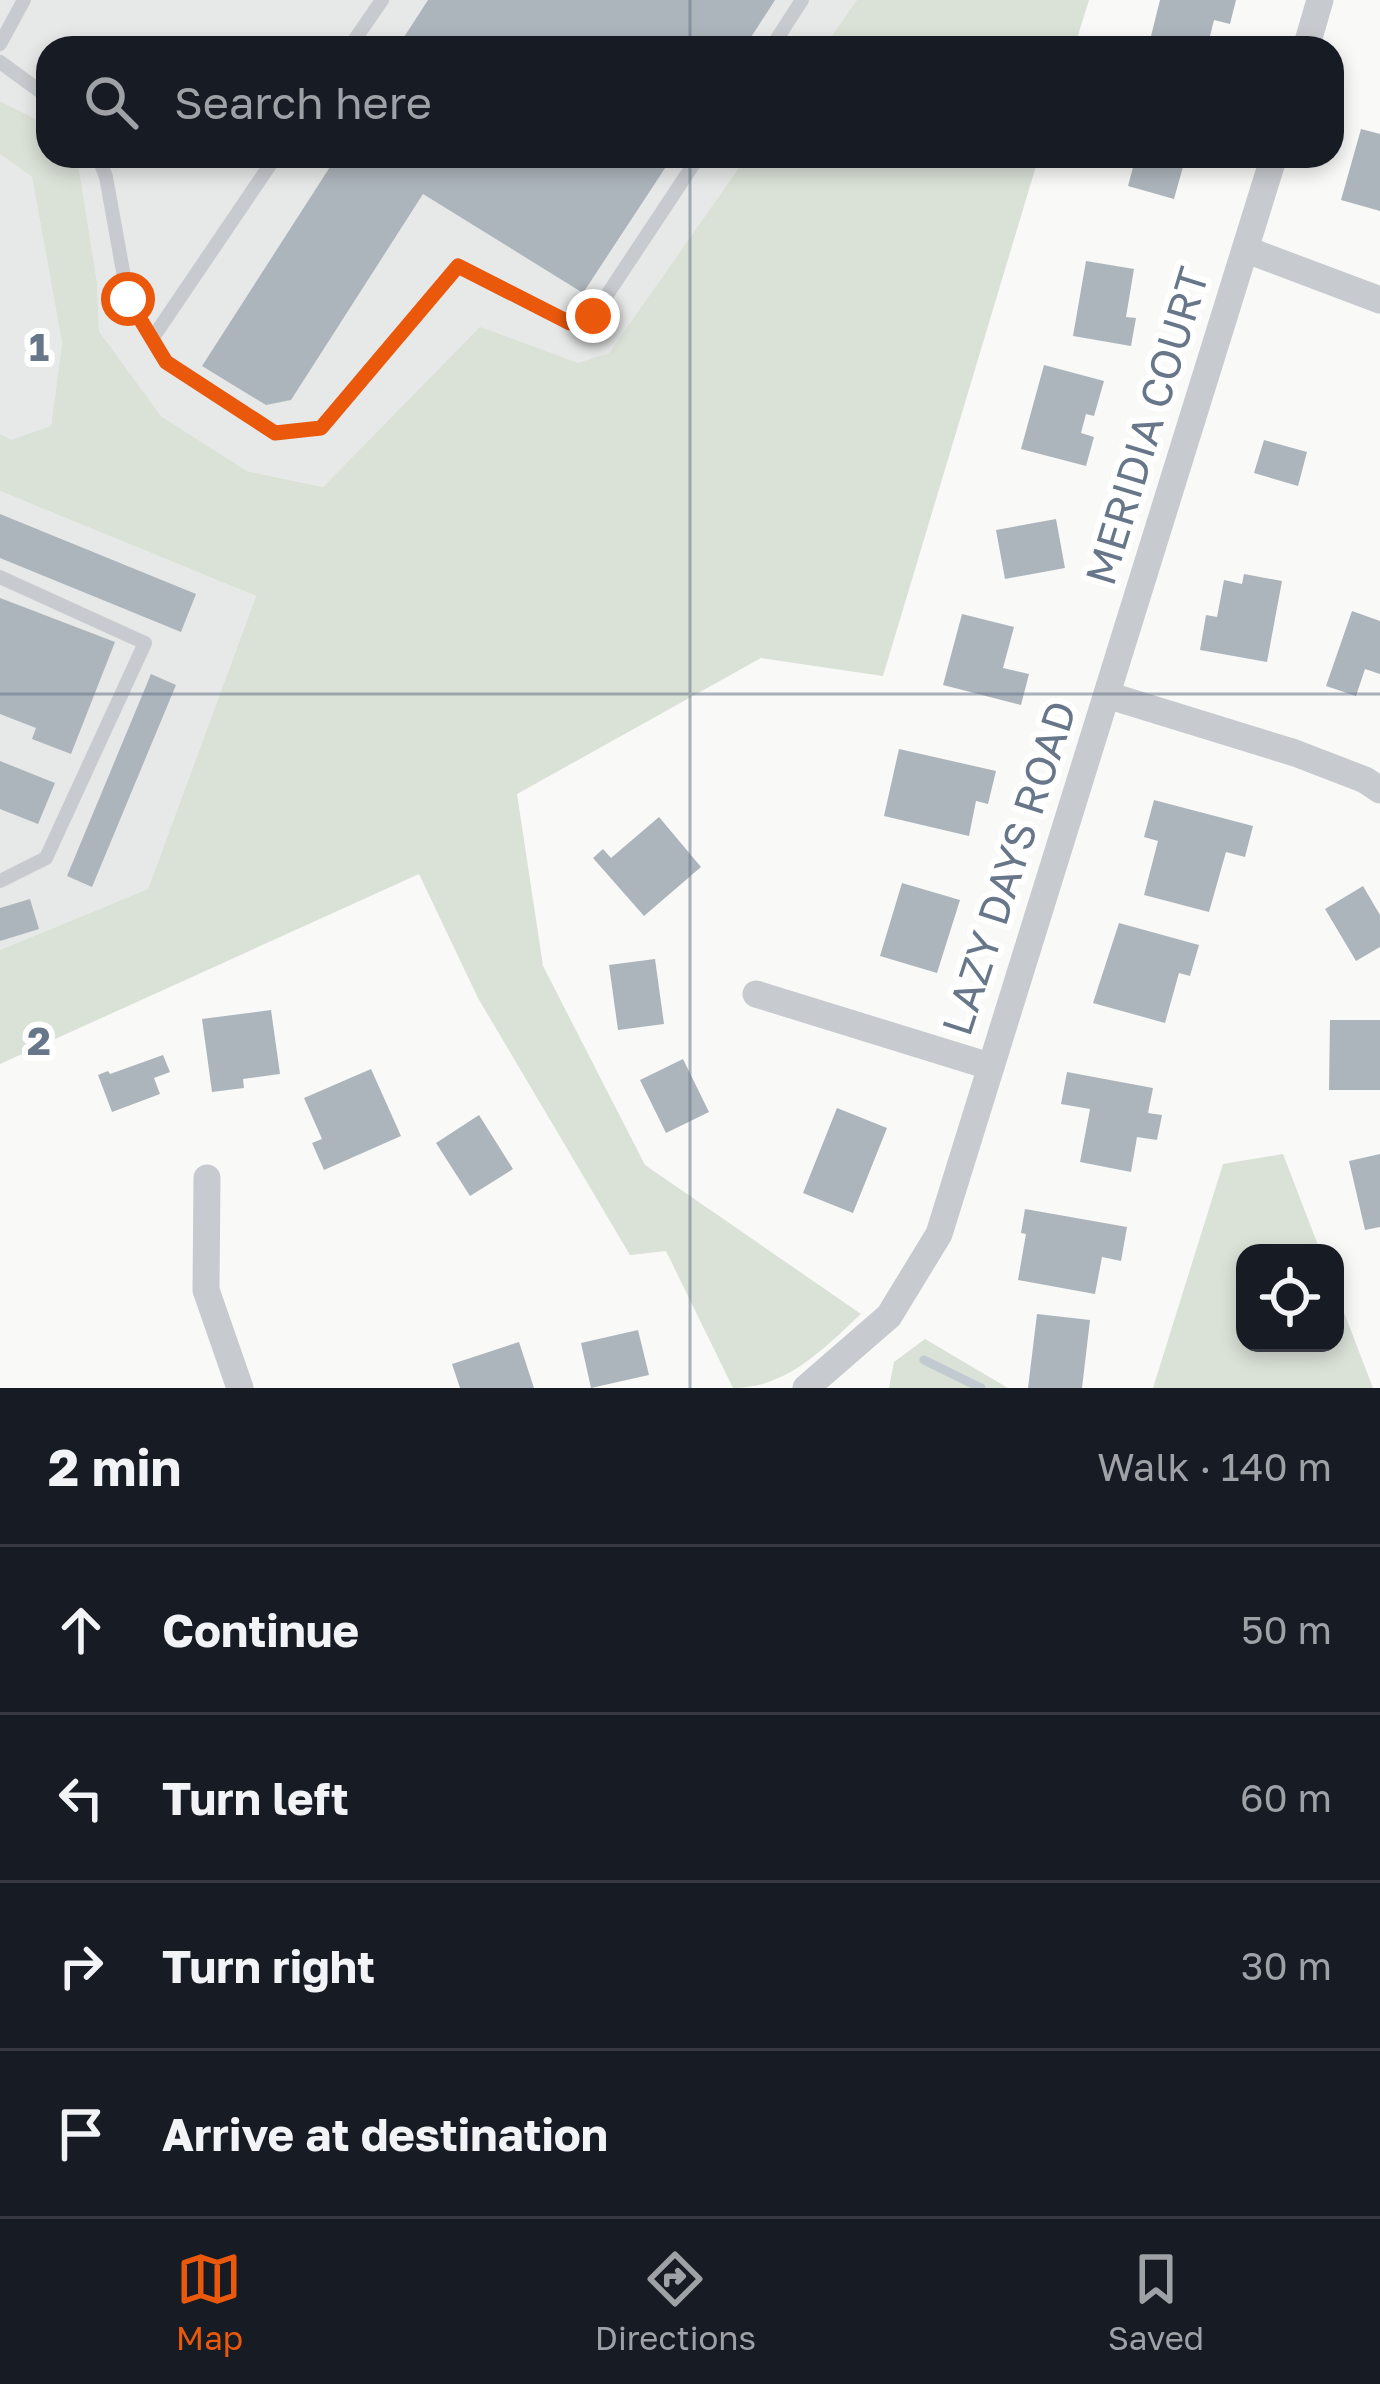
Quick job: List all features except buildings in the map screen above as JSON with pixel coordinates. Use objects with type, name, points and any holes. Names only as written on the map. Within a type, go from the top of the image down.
[{"type":"street","points":[[1310,36],[1320,0]]},
{"type":"street","points":[[1247,250],[1271,168]]},
{"type":"street","name":"MERIDIA COURT","points":[[1107,695],[1247,250],[1380,299]]},
{"type":"street","name":"LAZY DAYS ROAD","points":[[806,1388],[889,1316],[939,1234],[1107,695],[1295,753],[1380,790]]},
{"type":"street","points":[[756,994],[989,1066]]},
{"type":"street","points":[[207,1178],[206,1290],[240,1388]]},
{"type":"lane","points":[[0,44],[24,0]]},
{"type":"lane","points":[[358,36],[382,0]]},
{"type":"lane","points":[[779,36],[802,0]]},
{"type":"lane","points":[[0,62],[36,88]]},
{"type":"lane","points":[[103,168],[128,299],[166,362],[275,433],[321,428],[458,266],[570,323],[593,316],[691,168]]},
{"type":"lane","points":[[152,338],[268,168]]},
{"type":"lane","points":[[0,578],[145,643],[46,858],[0,881]]},
{"type":"shaded area","points":[[0,0],[857,0],[832,36],[36,36],[36,119],[0,101]]},
{"type":"shaded area","points":[[857,0],[1089,0],[1078,36],[832,36]]},
{"type":"shaded area","points":[[0,101],[36,119],[36,168],[79,168],[97,282],[99,331],[161,416],[247,471],[323,487],[480,327],[578,363],[609,353],[739,168],[1035,168],[883,676],[761,658],[517,794],[543,966],[645,1165],[861,1314],[803,1364],[770,1381],[733,1388],[666,1251],[630,1255],[478,998],[419,874],[0,1064],[0,950],[148,889],[256,596],[0,491],[0,434],[11,440],[51,426],[62,343],[32,177],[0,154]]},
{"type":"shaded area","points":[[0,154],[32,177],[62,343],[51,426],[11,441],[0,434]]},
{"type":"shaded area","points":[[79,168],[739,168],[609,353],[578,364],[480,328],[323,487],[247,471],[161,416],[99,331],[97,282]]},
{"type":"shaded area","points":[[0,491],[256,596],[148,889],[0,950]]},
{"type":"shaded area","points":[[1283,1154],[1318,1244],[1236,1244],[1236,1352],[1344,1352],[1344,1312],[1373,1388],[1153,1388],[1223,1164]]},
{"type":"shaded area","points":[[925,1339],[1008,1388],[889,1388],[894,1362]]},
{"type":"waterway","points":[[924,1360],[981,1388]]},
{"type":"route","points":[[128,299],[166,362],[275,433],[321,428],[458,266],[570,323],[593,316]]}]
